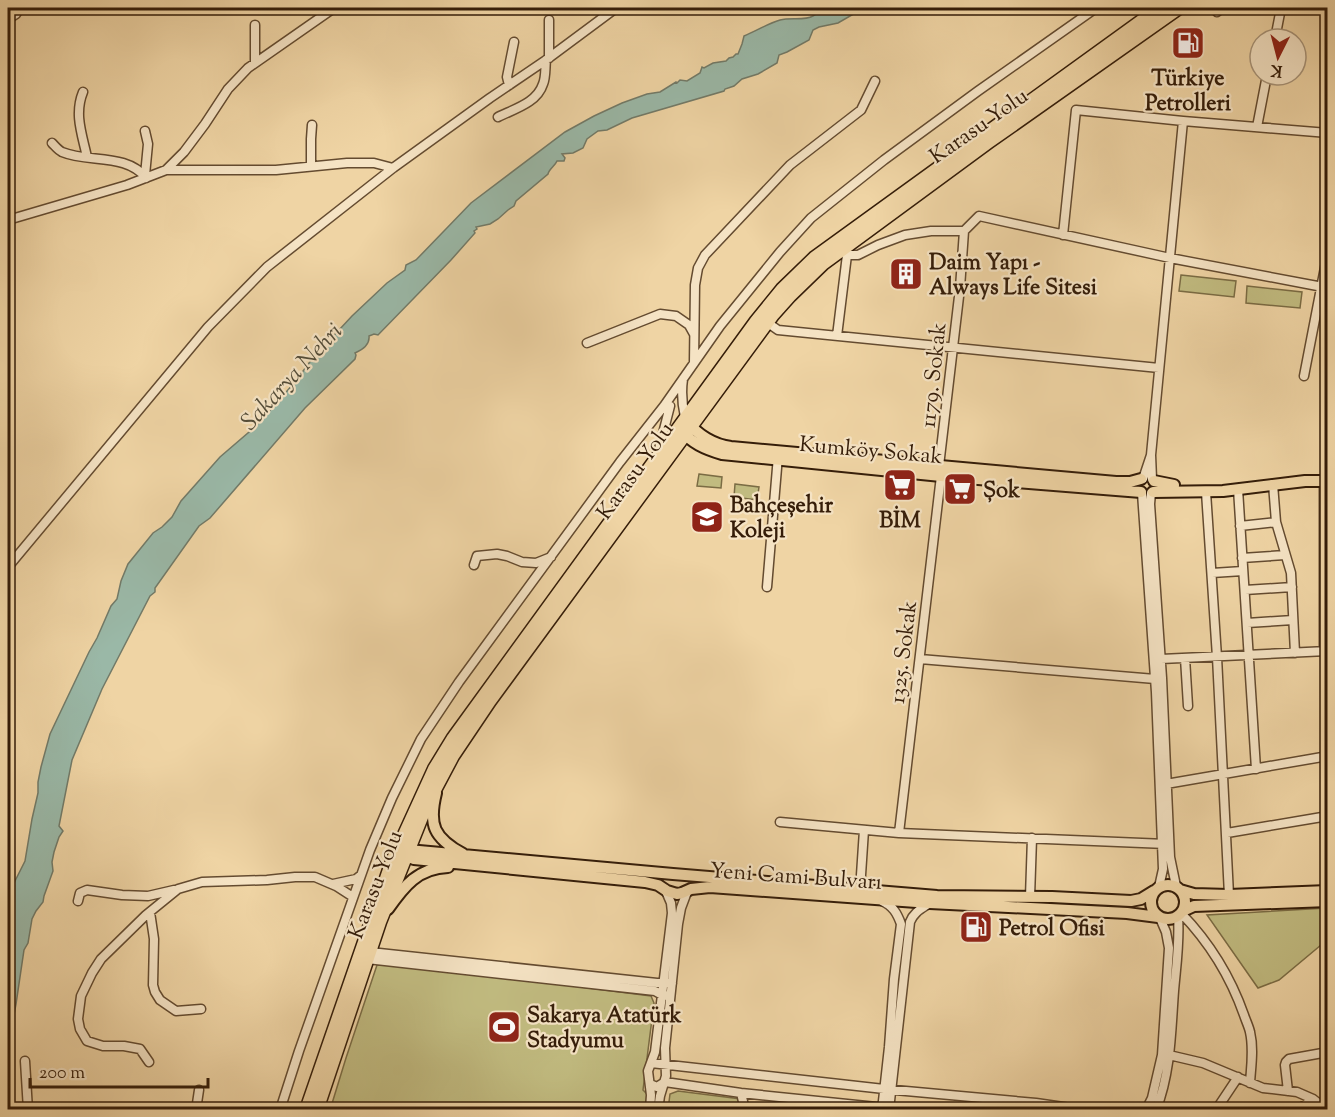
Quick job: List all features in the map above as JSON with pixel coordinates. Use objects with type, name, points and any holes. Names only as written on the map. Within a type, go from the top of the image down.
[{"type":"highway","points":[[404,850],[434,769],[453,738],[657,456],[685,426],[756,321],[782,289],[815,257],[1160,8]]},
{"type":"highway","name":"Karasu Yolu","points":[[317,1110],[404,850],[439,780],[485,708],[685,426],[790,296],[823,264],[843,254],[870,229],[1179,8]]},
{"type":"highway","name":"Karasu Yolu","points":[[306,1110],[392,861],[404,850]]},
{"type":"main road","name":"Kumköy Sokak","points":[[685,426],[696,444],[722,454],[778,456],[940,471],[1130,482],[1206,492],[1326,480]]},
{"type":"main road","name":"Kumköy Sokak","points":[[1147,486],[1212,485],[1288,476],[1326,480]]},
{"type":"main road","points":[[439,780],[432,811],[433,822],[437,832],[450,846],[471,861]]},
{"type":"main road","name":"Yeni Cami Bulvarı","points":[[404,850],[414,859],[677,875],[937,896],[1131,901],[1141,899],[1156,889]]},
{"type":"main road","points":[[380,922],[401,890],[411,880],[438,867],[471,861]]},
{"type":"main road","name":"Yeni Cami Bulvarı","points":[[471,861],[645,882],[677,894],[691,889],[710,887],[879,900],[1127,913],[1159,917]]},
{"type":"main road","points":[[665,890],[666,881],[677,875],[686,877],[690,883],[687,892]]},
{"type":"main road","points":[[1328,891],[1194,894],[1170,885],[1156,889],[1150,902],[1154,914],[1169,920],[1194,906],[1328,901]]},
{"type":"main road","points":[[1178,888],[1185,900],[1181,914]]},
{"type":"street","points":[[8,19],[20,8]]},
{"type":"street","points":[[166,170],[184,153],[228,89],[248,68],[334,8]]},
{"type":"street","points":[[8,567],[208,327],[267,267],[393,168],[616,8]]},
{"type":"street","points":[[280,1110],[361,874],[392,798],[421,739],[459,682],[620,462],[664,406],[720,326],[811,218],[884,160],[1096,8]]},
{"type":"street","points":[[1277,27],[1281,8]]},
{"type":"street","points":[[498,117],[538,96],[544,84],[548,59],[549,20]]},
{"type":"street","points":[[255,25],[255,63]]},
{"type":"street","points":[[509,85],[507,77],[514,42]]},
{"type":"street","points":[[694,363],[695,285],[698,268],[705,255],[790,165],[861,110],[875,81]]},
{"type":"street","points":[[1257,127],[1265,87]]},
{"type":"street","points":[[83,92],[78,118],[87,157]]},
{"type":"street","points":[[1064,235],[1077,110],[1328,134]]},
{"type":"street","points":[[1178,888],[1172,875],[1166,844],[1155,679],[1147,486],[1183,121]]},
{"type":"street","points":[[311,166],[312,125]]},
{"type":"street","points":[[145,132],[148,144],[145,177]]},
{"type":"street","points":[[52,143],[60,151],[74,156],[119,161],[145,177]]},
{"type":"street","points":[[8,220],[127,185],[166,170],[276,170],[374,163],[393,168]]},
{"type":"street","points":[[837,336],[846,265],[843,254],[858,255],[905,235],[931,231],[964,231],[979,216],[1170,258],[1324,287]]},
{"type":"street","points":[[870,229],[882,243]]},
{"type":"street","name":"1179. Sokak","points":[[940,471],[964,231]]},
{"type":"street","points":[[1304,376],[1324,287],[1328,252]]},
{"type":"street","points":[[587,343],[660,314],[676,316],[689,326],[694,335]]},
{"type":"street","points":[[768,323],[778,330],[1159,368]]},
{"type":"street","points":[[684,378],[682,398],[685,426]]},
{"type":"street","points":[[657,456],[672,394]]},
{"type":"street","points":[[670,405],[672,416],[685,426]]},
{"type":"street","points":[[766,587],[778,456]]},
{"type":"street","name":"1325. Sokak","points":[[899,833],[940,471]]},
{"type":"street","points":[[1161,659],[1326,651],[1326,480]]},
{"type":"street","points":[[1273,484],[1276,522],[1291,573],[1295,653]]},
{"type":"street","points":[[1147,486],[1161,659],[1166,784],[1166,844],[1163,869],[1156,889]]},
{"type":"street","points":[[1238,489],[1256,769]]},
{"type":"street","points":[[1206,492],[1224,774],[1229,895]]},
{"type":"street","points":[[1240,526],[1276,522]]},
{"type":"street","points":[[474,565],[477,556],[497,554],[522,562],[536,563],[551,556]]},
{"type":"street","points":[[1242,558],[1285,555]]},
{"type":"street","points":[[1212,573],[1243,571]]},
{"type":"street","points":[[1245,590],[1292,587]]},
{"type":"street","points":[[1247,623],[1293,620]]},
{"type":"street","points":[[1185,658],[1188,706]]},
{"type":"street","points":[[920,659],[1155,679]]},
{"type":"street","points":[[1166,784],[1328,756]]},
{"type":"street","points":[[1227,833],[1328,816]]},
{"type":"street","points":[[780,822],[899,833],[1166,844]]},
{"type":"street","points":[[860,890],[864,830]]},
{"type":"street","points":[[1030,897],[1032,838]]},
{"type":"street","points":[[333,884],[356,879],[361,874]]},
{"type":"street","points":[[78,901],[80,893],[87,890],[148,896],[202,882],[295,877],[315,877],[333,884],[353,897]]},
{"type":"street","points":[[149,1062],[140,1049],[103,1046],[87,1041],[81,1033],[78,1018],[81,996],[101,959],[146,915],[178,890]]},
{"type":"street","points":[[665,890],[671,903],[672,913],[668,982]]},
{"type":"street","points":[[650,1110],[648,1071],[655,1052],[681,908],[687,892]]},
{"type":"street","points":[[879,900],[893,908],[901,924],[888,1089]]},
{"type":"street","points":[[885,1108],[910,922],[917,911],[930,903]]},
{"type":"street","points":[[150,912],[154,939],[154,992],[160,1000],[176,1011],[201,1009]]},
{"type":"street","points":[[1156,1110],[1169,1055],[1181,914]]},
{"type":"street","points":[[1181,914],[1192,924],[1215,956],[1238,997],[1250,1032],[1252,1052],[1250,1083]]},
{"type":"street","points":[[1146,1110],[1152,1098],[1162,1056],[1169,948],[1166,932],[1159,917]]},
{"type":"street","points":[[369,956],[657,983],[668,982]]},
{"type":"street","points":[[369,956],[655,991],[666,996]]},
{"type":"street","points":[[658,1110],[666,1076],[664,1048],[666,996]]},
{"type":"street","points":[[1288,1091],[1285,1065],[1289,1059],[1328,1052]]},
{"type":"street","points":[[1169,1055],[1203,1063],[1263,1088],[1297,1092],[1313,1099],[1327,1110]]},
{"type":"street","points":[[25,1061],[28,1110]]},
{"type":"street","points":[[651,1063],[1084,1110]]},
{"type":"street","points":[[1216,1110],[1238,1077]]},
{"type":"street","points":[[650,1084],[657,1087],[664,1082],[741,1093],[906,1110]]},
{"type":"street","points":[[196,1110],[199,1090]]},
{"type":"street","points":[[741,1093],[745,1110]]},
{"type":"street","points":[[1298,1110],[1313,1099]]},
{"type":"shaded area","points":[[825,8],[864,8],[838,23],[813,30],[809,40],[779,55],[777,63],[758,74],[742,79],[724,91],[632,118],[607,130],[598,131],[587,139],[583,148],[573,153],[562,154],[564,161],[557,161],[548,174],[498,219],[490,224],[476,227],[475,233],[451,260],[378,335],[369,336],[367,345],[355,353],[355,359],[305,408],[210,518],[199,526],[155,588],[155,592],[150,596],[102,689],[72,760],[59,826],[63,831],[54,852],[53,871],[43,902],[32,919],[28,943],[24,950],[10,1035],[8,1102],[8,918],[13,885],[25,861],[38,782],[50,734],[111,606],[117,599],[128,564],[153,533],[172,517],[181,501],[220,457],[256,426],[312,359],[352,316],[387,283],[405,270],[406,265],[416,260],[471,203],[565,132],[594,116],[622,103],[660,92],[680,80],[687,81],[700,73],[702,67],[726,61],[738,54],[744,36],[784,19],[809,17]]},
{"type":"shaded area","points":[[1181,275],[1236,281],[1234,297],[1179,291]]},
{"type":"shaded area","points":[[1247,286],[1302,292],[1300,308],[1246,303]]},
{"type":"shaded area","points":[[699,474],[722,477],[721,488],[697,486]]},
{"type":"shaded area","points":[[735,484],[759,487],[757,500],[734,497]]},
{"type":"shaded area","points":[[1327,908],[1327,940],[1279,980],[1258,988],[1207,915]]},
{"type":"shaded area","name":"Sakarya Atatürk Stadyumu","points":[[377,965],[407,965],[651,996],[654,1003],[643,1090],[647,1094],[645,1109],[330,1110]]},
{"type":"shaded area","points":[[678,1091],[741,1099],[743,1110],[668,1110],[670,1094]]},
{"type":"place","name":"Türkiye Petrolleri","points":[[1188,43]]},
{"type":"place","name":"Daim Yapı - Always Life Sitesi","points":[[906,274]]},
{"type":"place","name":"BİM","points":[[900,485]]},
{"type":"place","name":"Şok","points":[[960,489]]},
{"type":"place","name":"Bahçeşehir Koleji","points":[[707,517]]},
{"type":"place","name":"Petrol Ofisi","points":[[976,927]]},
{"type":"place","name":"Sakarya Atatürk Stadyumu","points":[[504,1027]]},
{"type":"water label","name":"Sakarya Nehri","points":[[291,376]]}]
